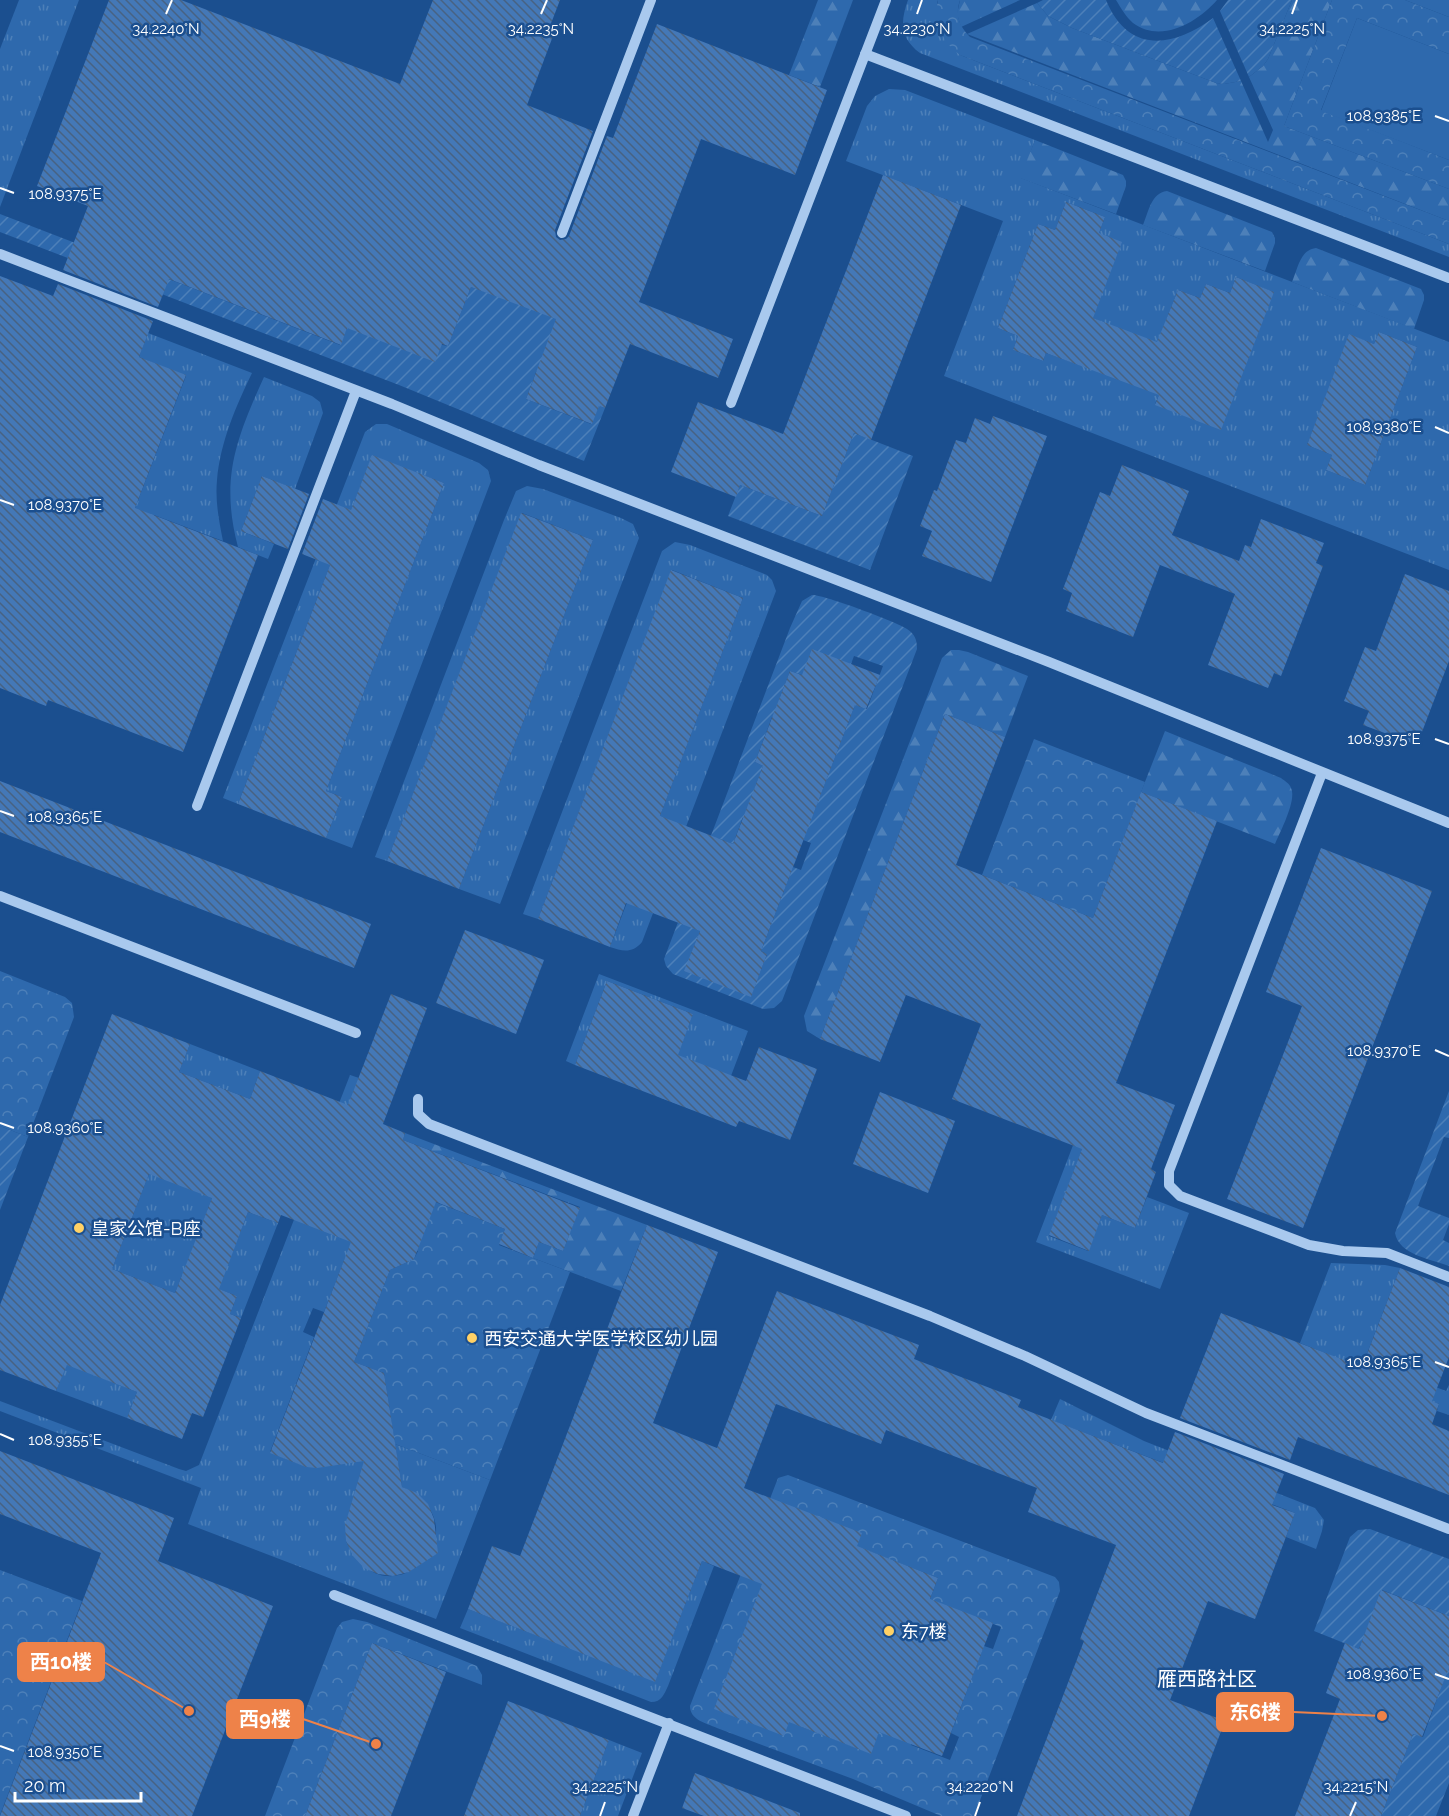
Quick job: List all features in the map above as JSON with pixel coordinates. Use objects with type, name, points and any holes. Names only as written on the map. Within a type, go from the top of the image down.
[{"type":"street","points":[[561,233],[651,0]]},
{"type":"street","points":[[731,403],[886,0]]},
{"type":"street","points":[[865,54],[1449,278]]},
{"type":"street","points":[[0,254],[1049,662],[1449,823]]},
{"type":"street","points":[[197,806],[356,391]]},
{"type":"street","points":[[1322,773],[1169,1171],[1169,1185],[1180,1196],[1309,1245],[1332,1250],[1387,1253],[1449,1277]]},
{"type":"street","points":[[0,897],[356,1033]]},
{"type":"street","points":[[418,1099],[418,1114],[429,1124],[930,1316],[1025,1356],[1146,1413],[1449,1529]]},
{"type":"street","points":[[334,1595],[906,1816]]},
{"type":"street","points":[[633,1816],[669,1723]]},
{"type":"green space","points":[[19,0],[79,0],[0,207],[0,49]]},
{"type":"green space","points":[[818,0],[853,0],[820,87],[789,75]]},
{"type":"green space","points":[[908,0],[938,0],[937,3],[960,55],[1449,244],[1449,257],[920,53],[905,35],[903,22]]},
{"type":"green space","points":[[938,0],[960,0],[959,20],[970,37],[1449,221],[1449,244],[960,55],[948,44],[940,31],[937,16]]},
{"type":"green space","points":[[960,0],[1020,0],[961,27],[957,14]]},
{"type":"green space","points":[[1043,0],[1106,0],[1115,18],[1126,30],[1139,37],[1153,40],[1167,40],[1182,35],[1213,18],[1241,81],[1216,83],[1072,28],[1048,16],[1037,3]]},
{"type":"green space","points":[[1116,0],[1217,0],[1200,16],[1178,28],[1155,31],[1144,29],[1133,23]]},
{"type":"green space","points":[[1228,0],[1292,0],[1268,59],[1249,77],[1220,11]]},
{"type":"green space","points":[[1292,0],[1332,0],[1284,126],[1449,189],[1449,221],[967,34],[1037,3],[1048,16],[1072,28],[1216,83],[1241,81],[1268,142],[1273,130],[1249,77],[1268,59]]},
{"type":"green space","points":[[1332,0],[1405,0],[1449,17],[1449,54],[1357,18],[1321,110],[1449,160],[1449,189],[1284,126]]},
{"type":"green space","points":[[1405,0],[1449,0],[1449,17]]},
{"type":"green space","points":[[1357,18],[1449,54],[1449,160],[1321,111]]},
{"type":"green space","points":[[889,89],[905,90],[1035,140],[1021,178],[1449,342],[1449,570],[944,376],[1003,221],[846,161],[867,106],[875,96]],"holes":[[[1066,202],[1105,217],[1099,233],[1093,318],[1100,321],[1082,366],[1046,353],[1043,361],[1013,350],[1018,336],[998,328],[1038,224],[1055,230]],[[1236,277],[1273,292],[1251,349],[1155,404],[1159,395],[1166,320],[1178,290],[1200,298],[1206,284],[1230,293]],[[1379,332],[1417,347],[1365,485],[1326,470],[1332,455],[1307,445],[1350,335],[1374,344]]]},
{"type":"green space","points":[[1035,140],[1123,175],[1126,186],[1116,214],[1020,178]]},
{"type":"green space","points":[[1167,191],[1272,232],[1275,243],[1265,271],[1143,225],[1154,199],[1157,195]]},
{"type":"green space","points":[[0,214],[340,345],[347,328],[448,346],[471,287],[575,322],[536,372],[526,399],[591,424],[599,406],[605,408],[584,461],[399,385],[0,232]]},
{"type":"green space","points":[[1316,248],[1421,289],[1424,300],[1414,329],[1292,282],[1303,256],[1306,252]]},
{"type":"green space","points":[[148,333],[252,373],[240,398],[221,452],[217,503],[223,541],[154,515],[124,593],[105,586],[186,376],[139,357]]},
{"type":"green space","points":[[264,377],[312,396],[320,402],[323,413],[295,489],[262,476],[241,531],[274,544],[268,559],[238,547],[231,500],[231,480],[239,440]]},
{"type":"green space","points":[[376,424],[387,424],[479,463],[488,470],[491,481],[352,848],[326,838],[342,797],[326,791],[444,483],[372,456],[238,804],[223,798],[365,432]]},
{"type":"green space","points":[[854,433],[913,456],[870,570],[728,516],[740,485],[822,516]]},
{"type":"green space","points":[[527,486],[543,489],[621,518],[633,524],[639,538],[500,904],[459,889],[593,540],[522,513],[387,861],[375,857],[504,520],[516,491]]},
{"type":"green space","points":[[675,542],[690,545],[767,575],[772,580],[776,591],[642,942],[631,950],[623,950],[610,947],[743,598],[672,570],[538,919],[523,914],[662,551]]},
{"type":"green space","points":[[812,595],[819,596],[844,603],[889,621],[912,633],[917,649],[782,1001],[774,1008],[763,1009],[673,974],[666,966],[664,959],[802,601]],"holes":[[[854,656],[883,666],[867,709],[855,705],[814,812],[754,790],[763,766],[755,762],[772,717],[799,705],[780,697],[790,671],[802,675],[851,664]],[[743,817],[811,843],[801,870],[793,867],[761,951],[767,954],[751,996],[690,957],[700,931],[717,838],[733,844]]]},
{"type":"green space","points":[[951,650],[968,652],[1028,676],[1005,737],[945,714],[820,1039],[807,1031],[804,1016],[942,658]]},
{"type":"green space","points":[[1165,731],[1281,778],[1288,784],[1292,800],[1275,844],[1141,792]]},
{"type":"green space","points":[[1034,739],[1145,782],[1093,918],[982,875]]},
{"type":"green space","points":[[0,971],[65,997],[72,1003],[74,1017],[28,1137],[0,1126]]},
{"type":"green space","points":[[599,974],[748,1031],[715,1118],[661,1098],[693,1014],[607,981],[575,1065],[566,1061]]},
{"type":"green space","points":[[190,1044],[260,1071],[250,1099],[179,1072]]},
{"type":"green space","points":[[350,1075],[359,1078],[360,1245],[345,1258],[324,1312],[313,1308],[303,1332],[314,1337],[270,1452],[311,1467],[320,1467],[336,1461],[344,1389],[373,1488],[346,1541],[364,1566],[384,1576],[405,1574],[422,1562],[433,1545],[436,1525],[426,1504],[402,1487],[395,1444],[490,1480],[436,1619],[188,1524],[201,1488],[0,1411],[0,1401],[179,1469],[186,1471],[199,1465]]},
{"type":"green space","points":[[1449,1091],[1449,1138],[1444,1137],[1418,1206],[1449,1218],[1443,1240],[1449,1243],[1449,1266],[1409,1251],[1398,1240],[1395,1233]]},
{"type":"green space","points":[[0,1126],[28,1137],[0,1210]]},
{"type":"green space","points":[[405,1133],[647,1225],[621,1291],[533,1258],[539,1242],[563,1251],[580,1207],[403,1140]]},
{"type":"green space","points":[[1075,1140],[1084,1144],[1049,1236],[1088,1251],[1102,1215],[1135,1228],[1147,1197],[1189,1213],[1160,1289],[1036,1242]]},
{"type":"green space","points":[[149,1174],[220,1177],[204,1219],[240,1233],[248,1212],[278,1223],[241,1318],[230,1314],[237,1296],[182,1275],[175,1293],[112,1269]]},
{"type":"green space","points":[[412,1193],[505,1229],[499,1245],[570,1272],[490,1480],[395,1444],[384,1373],[354,1362],[390,1270],[414,1259],[418,1251],[402,1245]]},
{"type":"green space","points":[[1331,1263],[1385,1265],[1400,1268],[1363,1364],[1412,1378],[1446,1391],[1449,1385],[1449,1415],[1437,1411],[1439,1404],[1327,1361],[1330,1355],[1300,1343]]},
{"type":"green space","points":[[67,1364],[137,1392],[127,1418],[56,1391]]},
{"type":"green space","points":[[581,1396],[653,1423],[585,1654],[655,1681],[702,1561],[714,1566],[668,1686],[662,1697],[655,1702],[460,1628],[468,1609],[559,1644],[587,1421],[574,1416]]},
{"type":"green space","points":[[1060,1399],[1144,1441],[1315,1508],[1324,1520],[1316,1549],[1286,1537],[1295,1513],[1051,1420]]},
{"type":"green space","points":[[788,1475],[1055,1577],[1059,1582],[1060,1591],[974,1816],[941,1816],[853,1779],[708,1724],[693,1715],[690,1706],[778,1478]],"holes":[[[869,1551],[938,1578],[929,1602],[1001,1627],[993,1649],[984,1646],[951,1733],[959,1737],[950,1760],[911,1745],[913,1739],[880,1729],[870,1753],[802,1727],[794,1708]]]},
{"type":"green space","points":[[1370,1529],[1449,1559],[1449,1616],[1382,1590],[1359,1649],[1314,1631],[1350,1537],[1358,1530]]},
{"type":"green space","points":[[0,1570],[82,1601],[0,1815]]},
{"type":"green space","points":[[353,1619],[367,1622],[477,1666],[482,1675],[482,1685],[372,1643],[305,1816],[265,1816],[337,1628],[342,1622]]},
{"type":"green space","points":[[1449,1648],[1449,1783],[1436,1816],[1381,1816],[1413,1734],[1423,1737],[1447,1672]]},
{"type":"green space","points":[[609,1740],[642,1753],[618,1816],[580,1816]]},
{"type":"building","points":[[109,0],[181,0],[400,84],[433,0],[560,0],[547,34],[553,36],[527,105],[593,131],[555,230],[556,237],[560,240],[569,236],[607,136],[613,138],[657,24],[827,90],[795,175],[701,139],[639,302],[733,339],[718,378],[630,344],[605,408],[599,406],[592,424],[526,399],[556,319],[471,287],[448,346],[442,344],[435,362],[347,328],[341,345],[169,279],[158,307],[63,270],[88,206],[37,186]]},
{"type":"building","points":[[883,175],[961,205],[871,440],[854,433],[822,516],[740,485],[736,497],[671,472],[698,402],[783,434]]},
{"type":"building","points":[[1066,202],[1105,217],[1099,233],[1122,242],[1093,318],[1157,342],[1178,290],[1200,298],[1206,284],[1230,293],[1236,277],[1274,292],[1221,430],[1155,405],[1159,395],[1046,353],[1043,361],[1013,350],[1018,336],[998,328],[1038,224],[1055,230]]},
{"type":"building","points":[[0,276],[53,296],[58,284],[153,321],[139,357],[186,375],[135,508],[258,555],[183,752],[48,700],[46,706],[0,688]]},
{"type":"building","points":[[1379,332],[1417,347],[1365,485],[1326,470],[1332,455],[1307,445],[1349,334],[1374,344]]},
{"type":"building","points":[[993,416],[1047,436],[991,582],[922,556],[932,531],[920,526],[934,490],[937,491],[956,440],[966,443],[975,418],[990,424]]},
{"type":"building","points":[[372,455],[444,483],[326,791],[342,797],[326,838],[238,804],[330,565],[302,554],[323,499],[351,510]]},
{"type":"building","points":[[1122,465],[1189,491],[1172,535],[1239,561],[1245,545],[1251,547],[1261,519],[1324,543],[1316,563],[1323,566],[1281,676],[1274,673],[1268,688],[1208,665],[1235,594],[1160,565],[1133,637],[1066,611],[1072,593],[1063,589],[1100,492],[1110,496]]},
{"type":"building","points":[[262,476],[309,494],[288,549],[241,531]]},
{"type":"building","points":[[521,513],[593,540],[459,889],[387,861]]},
{"type":"building","points":[[671,570],[743,598],[660,816],[733,844],[763,766],[755,762],[790,671],[802,675],[812,649],[880,675],[866,709],[855,705],[761,951],[767,954],[751,997],[684,971],[700,931],[626,903],[610,947],[538,919]]},
{"type":"building","points":[[1405,574],[1449,591],[1449,661],[1417,745],[1363,725],[1369,711],[1344,701],[1365,647],[1376,651]]},
{"type":"building","points":[[945,714],[1005,737],[956,865],[1093,918],[1141,792],[1217,821],[1116,1083],[1175,1105],[1151,1169],[1156,1172],[1135,1228],[1102,1215],[1089,1251],[1049,1235],[1082,1149],[952,1099],[981,1024],[906,995],[880,1062],[820,1039]]},
{"type":"building","points":[[0,781],[371,924],[354,968],[0,832]]},
{"type":"building","points":[[1321,848],[1432,891],[1303,1228],[1227,1199],[1302,1006],[1266,992]]},
{"type":"building","points":[[465,930],[544,960],[516,1034],[436,1003]]},
{"type":"building","points":[[607,981],[693,1014],[678,1055],[746,1081],[759,1047],[817,1069],[790,1140],[739,1121],[736,1127],[575,1065]]},
{"type":"building","points":[[391,994],[427,1008],[383,1124],[405,1133],[403,1140],[580,1208],[563,1251],[539,1242],[533,1258],[499,1244],[505,1229],[436,1202],[414,1259],[390,1270],[354,1362],[384,1373],[402,1487],[417,1493],[428,1504],[434,1519],[438,1553],[409,1572],[393,1576],[378,1574],[364,1568],[353,1556],[346,1541],[345,1525],[364,1461],[317,1468],[306,1467],[270,1453],[351,1242],[281,1215],[278,1223],[248,1212],[219,1289],[237,1296],[230,1314],[241,1318],[203,1417],[192,1413],[182,1439],[127,1418],[137,1392],[67,1365],[56,1391],[0,1370],[0,1305],[112,1014],[190,1044],[179,1072],[250,1099],[260,1071],[348,1105]],"holes":[[[149,1174],[212,1198],[175,1293],[112,1269]]]},
{"type":"building","points":[[880,1092],[955,1121],[928,1193],[853,1164]]},
{"type":"building","points":[[647,1225],[718,1252],[653,1423],[717,1448],[777,1291],[919,1345],[914,1359],[1021,1400],[1018,1407],[1163,1463],[1175,1432],[1284,1474],[1272,1505],[1295,1513],[1255,1619],[1208,1601],[1170,1700],[1225,1721],[1189,1816],[1017,1816],[1084,1641],[1080,1639],[1116,1545],[1028,1512],[1037,1488],[886,1430],[881,1444],[776,1404],[744,1488],[862,1533],[857,1546],[938,1578],[930,1599],[993,1623],[942,1756],[879,1732],[871,1754],[789,1722],[784,1736],[714,1709],[762,1584],[702,1561],[655,1682],[468,1609],[492,1546],[520,1556]]},
{"type":"building","points":[[1400,1268],[1449,1287],[1449,1357],[1432,1401],[1439,1404],[1432,1424],[1449,1431],[1449,1495],[1298,1437],[1290,1460],[1180,1418],[1221,1313],[1362,1367]]},
{"type":"building","points":[[0,1451],[174,1518],[158,1561],[273,1606],[192,1816],[0,1816],[101,1553],[0,1514]]},
{"type":"building","points":[[1381,1590],[1449,1616],[1449,1668],[1422,1737],[1413,1734],[1381,1816],[1295,1816],[1340,1699],[1326,1693],[1345,1643],[1359,1649]]},
{"type":"building","points":[[372,1643],[446,1672],[391,1816],[305,1816]]},
{"type":"building","points":[[508,1701],[609,1740],[580,1816],[464,1816]]},
{"type":"building","points":[[695,1773],[800,1813],[800,1816],[704,1816],[682,1808]]},
{"type":"place","name":"皇家公馆-B座","points":[[79,1228]]},
{"type":"place","name":"西安交通大学医学校区幼儿园","points":[[472,1338]]},
{"type":"place","name":"东7楼","points":[[889,1631]]},
{"type":"place","name":"西10楼","points":[[189,1711]]},
{"type":"place","name":"东6楼","points":[[1382,1716]]},
{"type":"place","name":"西9楼","points":[[376,1744]]},
{"type":"district","name":"雁西路社区","points":[[1207,1679]]}]
